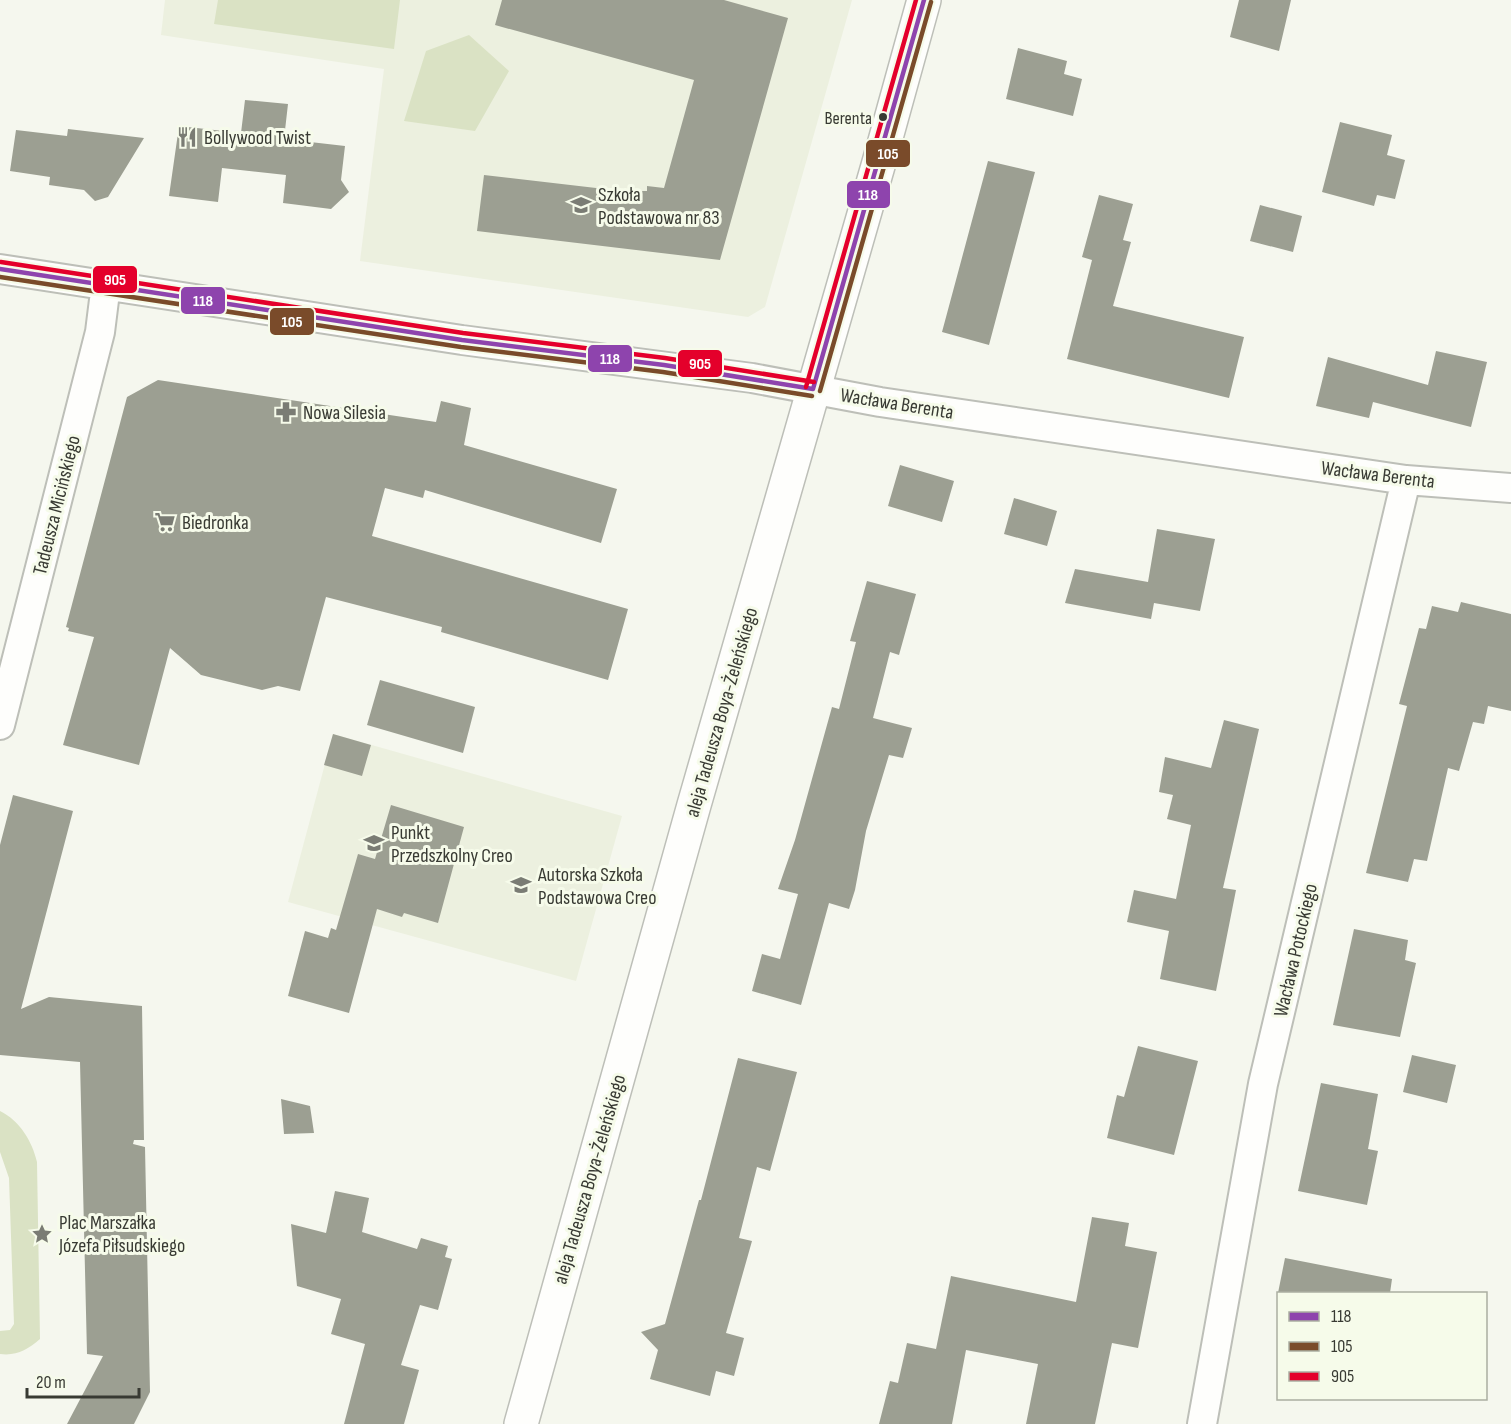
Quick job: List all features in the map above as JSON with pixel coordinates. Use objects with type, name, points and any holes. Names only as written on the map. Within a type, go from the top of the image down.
[{"type":"street","name":"aleja Tadeusza Boya-Żeleńskiego","points":[[521,1424],[694,805],[924,0]]},
{"type":"street","name":"Wacława Berenta","points":[[0,269],[462,340],[664,365],[892,404],[1406,480],[1511,488]]},
{"type":"street","name":"Tadeusza Micińskiego","points":[[0,725],[100,332],[106,284]]},
{"type":"street","name":"Wacława Potockiego","points":[[1202,1424],[1263,1084],[1406,480]]},
{"type":"shaded area","name":"Szkoła Podstawowa nr 83","points":[[165,0],[852,0],[765,307],[748,317],[360,261],[384,69],[161,35]]},
{"type":"shaded area","points":[[333,734],[622,816],[576,981],[288,902]]},
{"type":"green space","points":[[218,0],[400,0],[394,49],[214,24]]},
{"type":"green space","points":[[469,35],[509,71],[475,131],[404,121],[426,51]]},
{"type":"green space","points":[[0,1111],[14,1120],[24,1132],[37,1162],[40,1339],[22,1351],[12,1354],[0,1354],[0,1331],[10,1330],[14,1324],[9,1178],[0,1152]]},
{"type":"building","points":[[502,0],[724,0],[788,18],[720,260],[477,231],[484,175],[639,193],[639,191],[647,191],[647,186],[664,188],[694,80],[495,25]]},
{"type":"building","points":[[1239,0],[1291,0],[1279,51],[1230,37]]},
{"type":"building","points":[[1018,48],[1067,61],[1064,74],[1082,79],[1073,116],[1006,99]]},
{"type":"building","points":[[245,100],[288,104],[284,139],[345,146],[341,180],[349,192],[331,209],[283,203],[286,175],[222,168],[218,202],[169,196],[179,126],[241,133]]},
{"type":"building","points":[[1340,122],[1392,135],[1387,155],[1405,160],[1395,199],[1377,195],[1374,206],[1322,192]]},
{"type":"building","points":[[68,129],[144,138],[108,197],[95,201],[84,190],[49,185],[50,177],[10,171],[16,130],[67,136]]},
{"type":"building","points":[[988,161],[1035,172],[989,345],[942,332]]},
{"type":"building","points":[[1099,195],[1133,204],[1123,240],[1131,242],[1113,306],[1244,337],[1229,398],[1067,359],[1092,260],[1082,257]]},
{"type":"building","points":[[1260,205],[1302,216],[1293,252],[1250,241]]},
{"type":"building","points":[[1436,351],[1487,362],[1471,427],[1373,402],[1369,418],[1316,406],[1328,357],[1428,385]]},
{"type":"building","points":[[158,380],[436,422],[441,401],[471,408],[464,445],[617,489],[601,543],[425,490],[423,498],[385,488],[372,536],[628,609],[608,680],[441,632],[442,627],[326,597],[300,691],[278,686],[262,690],[201,675],[170,648],[139,765],[63,745],[94,637],[68,631],[69,628],[66,627],[127,397]]},
{"type":"building","points":[[900,465],[954,481],[942,522],[888,506]]},
{"type":"building","points":[[1014,498],[1057,511],[1047,546],[1004,534]]},
{"type":"building","points":[[1157,529],[1215,539],[1200,611],[1154,603],[1151,619],[1065,603],[1075,569],[1148,582]]},
{"type":"building","points":[[867,581],[916,594],[899,655],[890,652],[873,718],[912,728],[903,758],[889,755],[866,831],[855,890],[849,909],[829,903],[801,1005],[752,991],[762,954],[780,959],[798,894],[778,889],[795,840],[832,707],[839,709],[856,642],[850,641]]},
{"type":"building","points":[[1461,602],[1511,614],[1511,711],[1488,706],[1484,724],[1473,722],[1459,771],[1448,768],[1427,861],[1414,859],[1408,882],[1366,873],[1407,706],[1399,704],[1419,628],[1426,629],[1432,606],[1458,612]]},
{"type":"building","points":[[380,680],[475,707],[463,753],[367,725]]},
{"type":"building","points":[[1224,720],[1259,729],[1223,888],[1236,890],[1216,991],[1160,979],[1169,931],[1127,922],[1134,890],[1176,899],[1191,825],[1167,819],[1173,795],[1159,792],[1165,757],[1211,768]]},
{"type":"building","points":[[333,734],[371,745],[362,776],[324,765]]},
{"type":"building","points":[[13,795],[73,811],[21,1009],[49,997],[142,1006],[144,1140],[134,1140],[133,1144],[145,1147],[150,1392],[134,1424],[67,1424],[103,1356],[87,1354],[80,1062],[0,1055],[0,845]]},
{"type":"building","points":[[391,805],[464,827],[438,923],[404,913],[402,917],[377,909],[349,1013],[288,996],[305,931],[328,938],[331,928],[336,930],[358,854],[375,859]]},
{"type":"building","points":[[1354,929],[1408,940],[1405,960],[1416,963],[1400,1037],[1333,1025]]},
{"type":"building","points":[[1138,1046],[1198,1061],[1174,1155],[1107,1138],[1117,1095],[1124,1097]]},
{"type":"building","points":[[1412,1055],[1456,1065],[1447,1103],[1403,1092]]},
{"type":"building","points":[[738,1058],[797,1072],[770,1171],[757,1167],[739,1238],[752,1241],[726,1333],[744,1338],[734,1376],[716,1371],[710,1396],[650,1379],[658,1350],[641,1332],[665,1324],[699,1200],[701,1200]]},
{"type":"building","points":[[1321,1083],[1378,1094],[1368,1149],[1378,1151],[1367,1205],[1298,1191]]},
{"type":"building","points":[[281,1099],[310,1106],[314,1133],[284,1134]]},
{"type":"building","points":[[335,1191],[369,1198],[362,1232],[417,1249],[421,1238],[448,1246],[445,1257],[452,1259],[438,1310],[420,1305],[401,1365],[419,1370],[404,1424],[344,1424],[365,1344],[331,1334],[341,1299],[297,1286],[291,1224],[326,1233]]},
{"type":"building","points":[[1092,1217],[1129,1223],[1125,1246],[1157,1252],[1138,1348],[1112,1343],[1095,1424],[1026,1424],[1038,1364],[966,1350],[952,1424],[879,1424],[890,1381],[898,1383],[907,1343],[936,1349],[951,1276],[1076,1302]]},
{"type":"building","points":[[1285,1258],[1392,1279],[1390,1292],[1278,1292]]},
{"type":"transit line","name":"905","points":[[806,387],[916,0]]},
{"type":"transit line","name":"118","points":[[813,389],[924,0]]},
{"type":"transit line","name":"105","points":[[820,391],[931,2]]},
{"type":"transit line","name":"905","points":[[1,262],[463,333],[665,358],[814,382]]},
{"type":"transit line","name":"118","points":[[0,269],[462,340],[664,365],[813,389]]},
{"type":"transit line","name":"105","points":[[0,277],[461,347],[663,372],[812,396]]},
{"type":"place","name":"Berenta","points":[[883,117]]},
{"type":"place","name":"Bollywood Twist","points":[[187,137]]},
{"type":"place","name":"Szkoła Podstawowa nr 83","points":[[581,205]]},
{"type":"place","name":"Nowa Silesia","points":[[286,412]]},
{"type":"place","name":"Biedronka","points":[[165,522]]},
{"type":"place","name":"Punkt Przedszkolny Creo","points":[[374,843]]},
{"type":"place","name":"Autorska Szkoła Podstawowa Creo","points":[[521,885]]},
{"type":"place","name":"Plac Marszałka Józefa Piłsudskiego","points":[[42,1234]]}]
